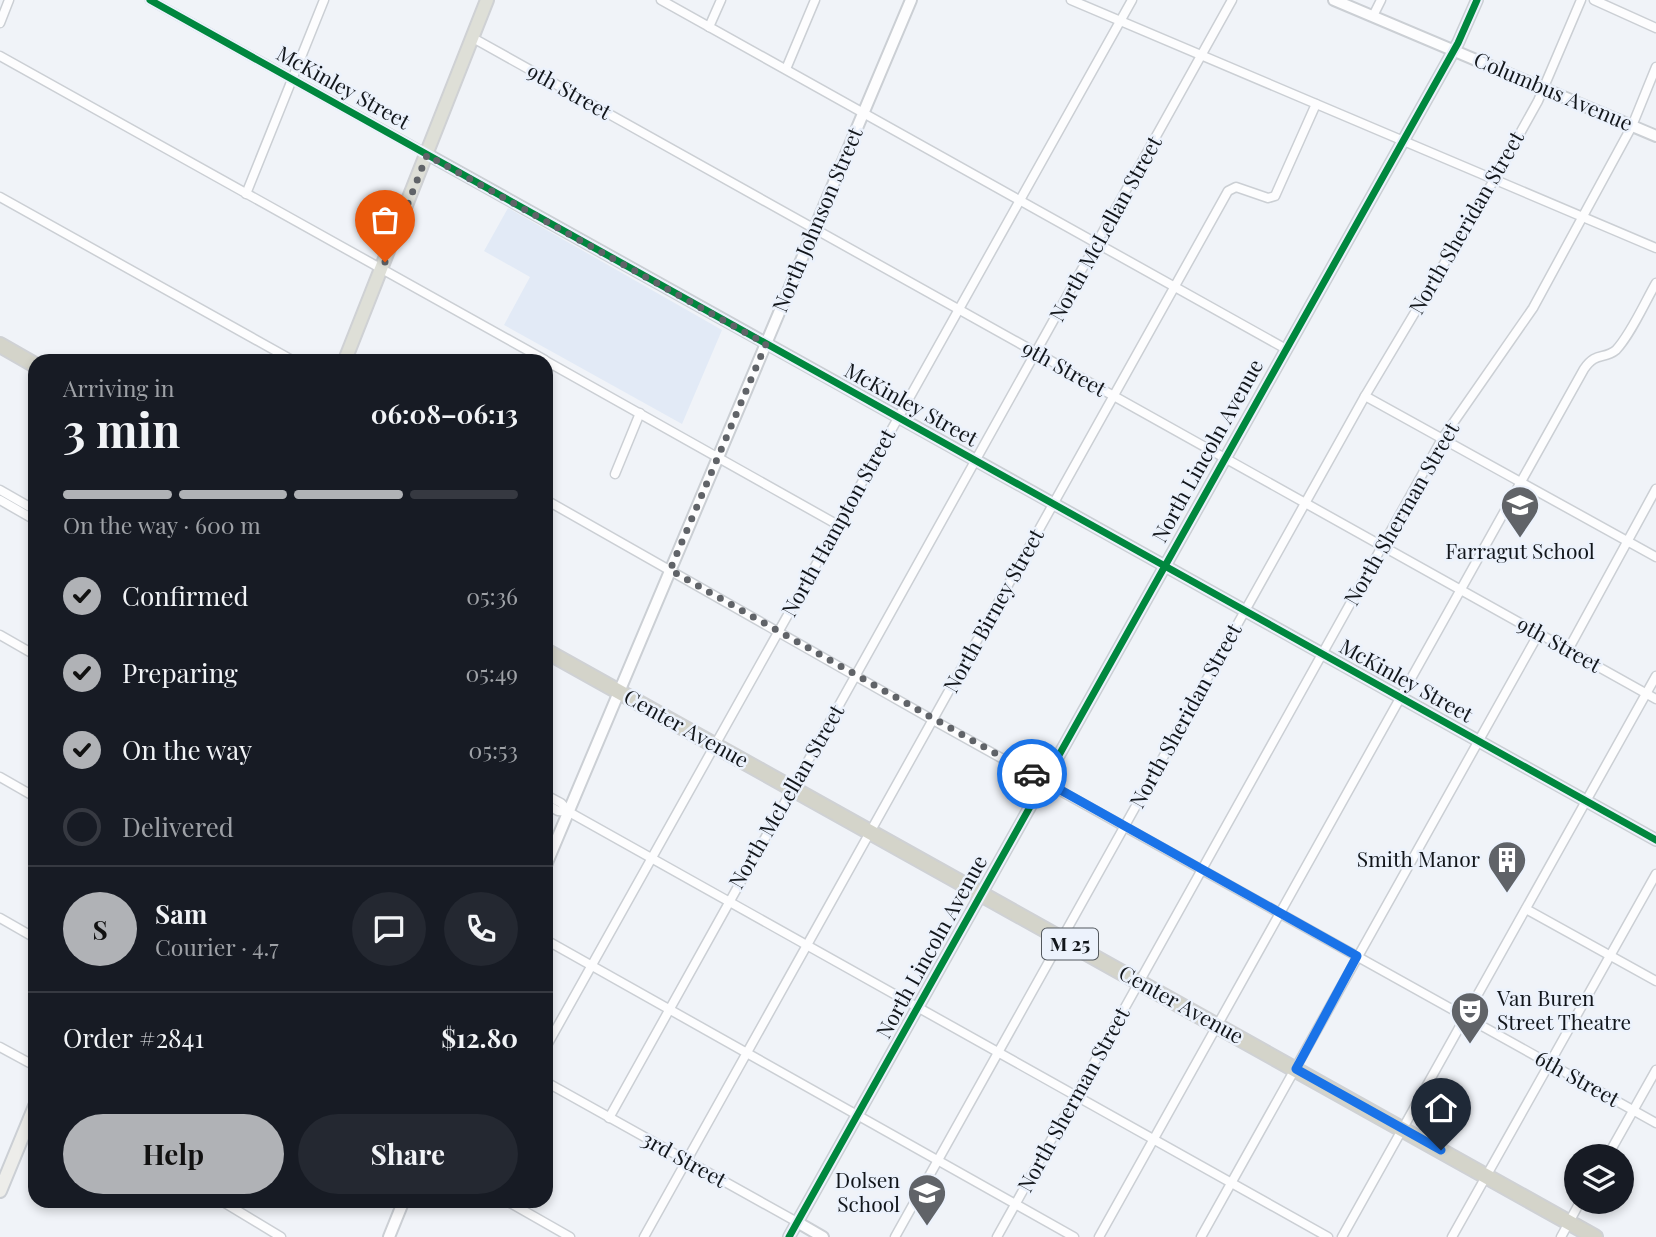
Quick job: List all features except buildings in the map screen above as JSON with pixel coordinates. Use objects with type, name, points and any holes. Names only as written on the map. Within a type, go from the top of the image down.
[{"type":"highway","points":[[0,345],[28,361]]},
{"type":"highway","name":"Center Avenue","points":[[553,654],[1595,1237]]},
{"type":"main road","points":[[347,354],[487,0]]},
{"type":"main road","points":[[0,1191],[28,1123]]},
{"type":"street","points":[[0,23],[9,0]]},
{"type":"street","name":"McKinley Street","points":[[150,0],[1656,840]]},
{"type":"street","points":[[246,194],[324,0]]},
{"type":"street","points":[[661,0],[1286,349]]},
{"type":"street","points":[[709,27],[721,0]]},
{"type":"street","points":[[786,69],[815,0]]},
{"type":"street","name":"North Johnson Street","points":[[553,849],[911,0]]},
{"type":"street","points":[[1071,0],[1656,248]]},
{"type":"street","name":"North Hampton Street","points":[[553,1034],[1132,0]]},
{"type":"street","name":"North McLellan Street","points":[[609,1118],[1232,0]]},
{"type":"street","name":"Columbus Avenue","points":[[1334,0],[1656,136]]},
{"type":"street","points":[[1373,16],[1381,0]]},
{"type":"street","name":"North Lincoln Avenue","points":[[789,1237],[1458,43],[1477,0]]},
{"type":"street","name":"North Sheridan Street","points":[[895,1237],[1365,396],[1545,89],[1581,0]]},
{"type":"street","points":[[1594,0],[1656,27]]},
{"type":"street","name":"9th Street","points":[[473,38],[1656,699]]},
{"type":"street","points":[[0,55],[532,354]]},
{"type":"street","name":"North Sherman Street","points":[[997,1237],[1442,439],[1533,308],[1632,126],[1656,67]]},
{"type":"street","name":"North Birney Street","points":[[644,1237],[1227,191],[1236,187],[1268,198],[1275,196],[1316,104]]},
{"type":"street","points":[[0,197],[281,354]]},
{"type":"street","points":[[1100,1237],[1589,362],[1595,357],[1611,354],[1620,344],[1656,283]]},
{"type":"street","points":[[553,365],[838,525]]},
{"type":"street","points":[[1365,396],[1656,557]]},
{"type":"street","points":[[615,474],[640,413]]},
{"type":"street","points":[[1568,650],[1656,489]]},
{"type":"street","points":[[0,490],[28,506]]},
{"type":"street","points":[[0,500],[28,516]]},
{"type":"street","name":"6th Street","points":[[553,504],[933,720],[1656,1123]]},
{"type":"street","points":[[1201,1237],[1539,634]]},
{"type":"street","points":[[0,635],[28,651]]},
{"type":"street","points":[[1342,1237],[1656,676]]},
{"type":"street","points":[[0,777],[28,793]]},
{"type":"street","points":[[553,798],[569,812],[1328,1237]]},
{"type":"street","points":[[553,808],[569,812]]},
{"type":"street","points":[[1452,1237],[1656,873]]},
{"type":"street","points":[[1526,909],[1656,981]]},
{"type":"street","points":[[0,918],[28,934]]},
{"type":"street","points":[[553,944],[1074,1237]]},
{"type":"street","points":[[0,1047],[28,1062]]},
{"type":"street","points":[[1615,1144],[1656,1070]]},
{"type":"street","name":"3rd Street","points":[[553,1086],[823,1237]]},
{"type":"street","points":[[233,1208],[281,1237]]},
{"type":"street","points":[[389,1237],[401,1208]]},
{"type":"street","points":[[519,1208],[570,1237]]},
{"type":"street","points":[[1561,1237],[1573,1214]]},
{"type":"shaded area","points":[[508,208],[722,330],[682,424],[504,325],[530,277],[484,251]]},
{"type":"cycle path","points":[[150,0],[1656,840]]},
{"type":"cycle path","points":[[789,1237],[1458,43],[1477,0]]},
{"type":"way so far","points":[[385,262],[427,155],[766,344],[670,570],[1032,774]]},
{"type":"place","name":"Farragut School","points":[[1520,539]]},
{"type":"place","name":"Smith Manor","points":[[1507,894]]},
{"type":"place","name":"Van Buren Street Theatre","points":[[1470,1045]]},
{"type":"place","name":"Dolsen School","points":[[927,1227]]},
{"type":"route","points":[[1032,774],[1357,956],[1296,1069],[1441,1150]]}]
